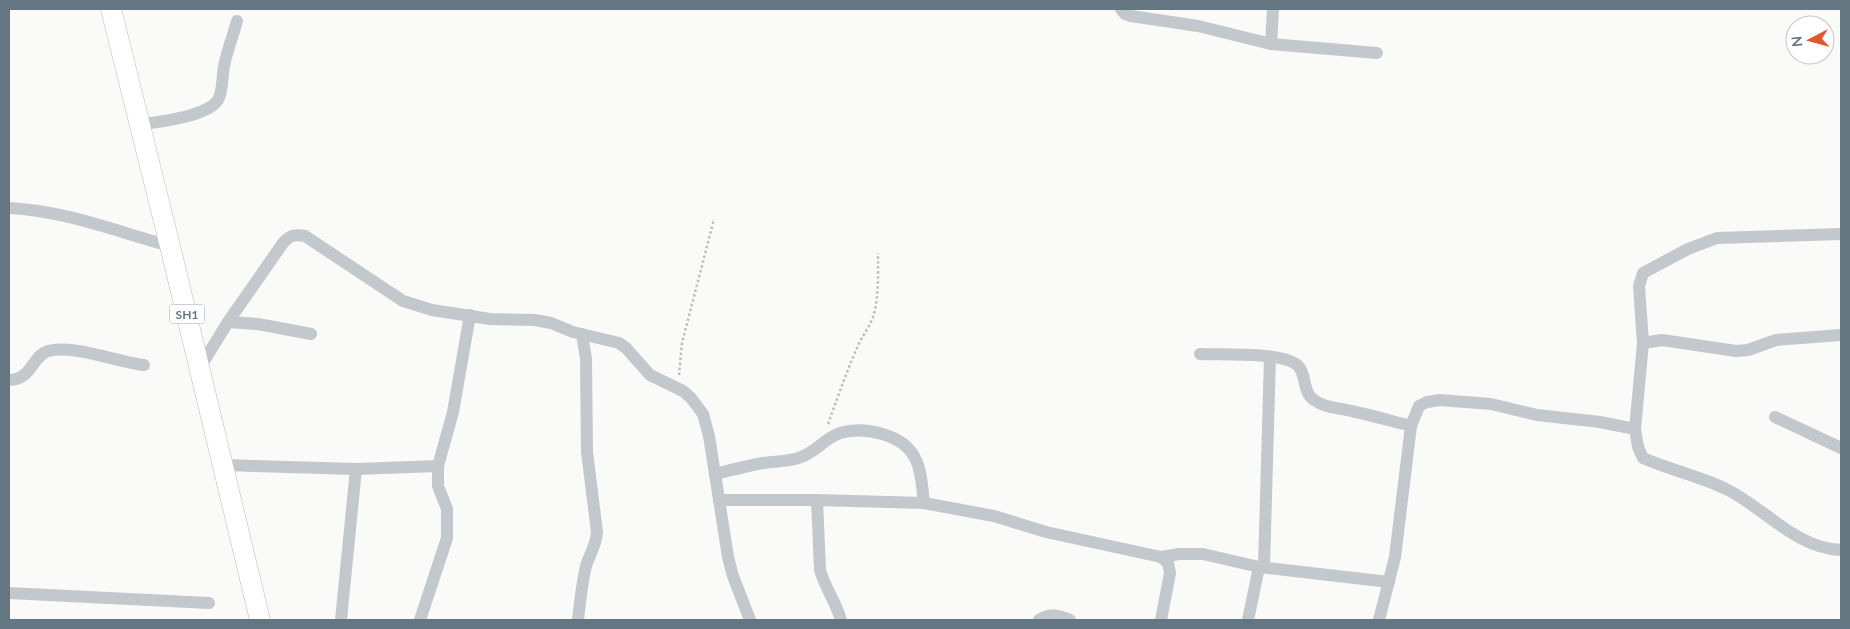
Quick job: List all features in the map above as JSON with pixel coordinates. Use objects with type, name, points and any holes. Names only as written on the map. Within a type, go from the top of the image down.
[{"type":"main road","name":"SH1","points":[[111,9],[141,125],[260,620]]},
{"type":"street","points":[[1121,9],[1125,14],[1131,16],[1198,26],[1270,44],[1377,53]]},
{"type":"street","points":[[1270,44],[1273,9]]},
{"type":"street","points":[[141,125],[189,115],[214,105],[218,99],[224,66],[237,21]]},
{"type":"street","points":[[9,208],[42,210],[65,215],[170,246]]},
{"type":"street","points":[[200,369],[228,322],[283,243],[289,237],[297,234],[305,236],[402,301],[432,310],[490,319],[535,320],[551,323],[582,334],[619,343],[626,348],[650,375],[691,398],[703,414],[713,455],[728,557],[733,576],[750,620]]},
{"type":"street","points":[[1841,234],[1716,238],[1688,249],[1643,273],[1638,286],[1643,343],[1635,429],[1638,448],[1643,458],[1725,488],[1801,539],[1818,546],[1841,550]]},
{"type":"street","points":[[420,620],[447,538],[447,509],[438,486],[438,466],[453,412],[470,315]]},
{"type":"street","points":[[228,322],[258,324],[311,334]]},
{"type":"street","points":[[578,620],[587,564],[596,544],[597,532],[587,452],[586,359],[582,334]]},
{"type":"street","points":[[1643,343],[1662,340],[1736,351],[1748,350],[1776,340],[1841,335]]},
{"type":"street","points":[[9,380],[17,379],[24,375],[46,351],[78,351],[144,365]]},
{"type":"street","points":[[1200,354],[1285,359],[1296,364],[1301,371],[1305,389],[1314,400],[1330,407],[1411,426]]},
{"type":"street","points":[[1248,620],[1261,567],[1270,357]]},
{"type":"street","points":[[1379,620],[1395,557],[1411,426],[1419,406],[1427,402],[1440,400],[1491,404],[1537,414],[1600,422],[1635,429]]},
{"type":"street","points":[[1775,417],[1841,448]]},
{"type":"street","points":[[715,474],[802,457],[835,436],[853,431],[874,432],[890,436],[908,448],[915,458],[920,472],[924,503]]},
{"type":"street","points":[[222,465],[356,469],[438,466]]},
{"type":"street","points":[[341,620],[356,469]]},
{"type":"street","points":[[719,500],[924,503],[994,516],[1046,532],[1161,557],[1179,554],[1202,554],[1261,567],[1389,582]]},
{"type":"street","points":[[817,500],[820,570],[823,581],[834,599],[840,620]]},
{"type":"street","points":[[1161,557],[1168,563],[1170,573],[1161,620]]},
{"type":"street","points":[[9,593],[209,603]]},
{"type":"street","points":[[1038,620],[1044,616],[1052,615],[1070,620]]},
{"type":"path","points":[[683,392],[679,369],[682,342],[714,219]]},
{"type":"path","points":[[820,446],[852,358],[870,324],[874,312],[877,296],[878,253]]}]
